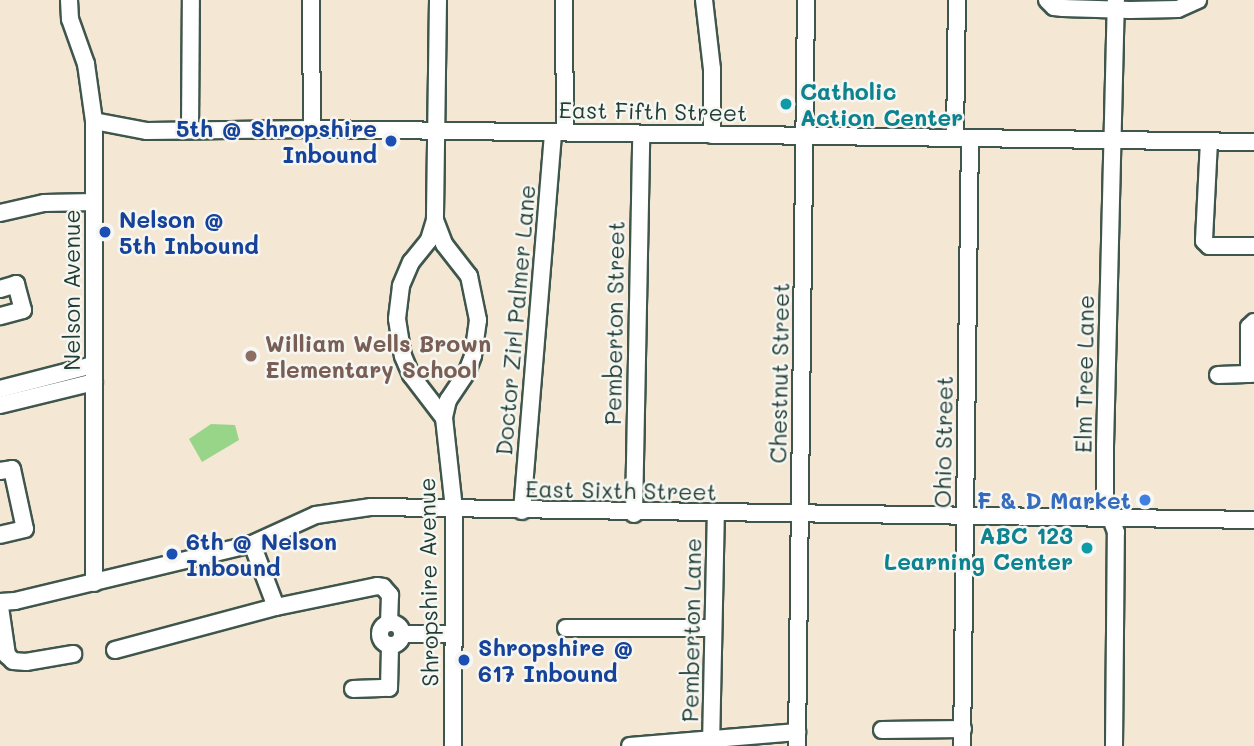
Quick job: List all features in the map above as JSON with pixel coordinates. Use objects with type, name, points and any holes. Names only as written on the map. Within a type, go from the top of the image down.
[{"type":"street","name":"Nelson Avenue","points":[[69,0],[71,19],[86,64],[94,121],[94,583]]},
{"type":"street","points":[[190,130],[191,0]]},
{"type":"street","points":[[311,0],[312,130]]},
{"type":"street","name":"Shropshire Avenue","points":[[438,0],[435,220],[429,240],[419,252],[401,286],[398,336],[411,375],[444,418]]},
{"type":"street","name":"Doctor Zirl Palmer Lane","points":[[522,511],[559,132],[564,0]]},
{"type":"street","points":[[704,0],[712,69],[712,135]]},
{"type":"street","name":"Chestnut Street","points":[[797,739],[806,0]]},
{"type":"street","name":"Ohio Street","points":[[957,0],[962,138],[965,518],[962,746]]},
{"type":"street","points":[[1047,0],[1054,6],[1063,8],[1115,5],[1178,9],[1198,0]]},
{"type":"street","name":"Elm Tree Lane","points":[[1114,746],[1116,532],[1105,505],[1105,469],[1115,5]]},
{"type":"street","name":"East Fifth Street","points":[[94,121],[147,131],[559,132],[1254,142]]},
{"type":"street","name":"Pemberton Street","points":[[634,514],[640,134]]},
{"type":"street","points":[[1209,141],[1204,241],[1209,246],[1254,246]]},
{"type":"street","points":[[0,213],[44,203],[94,202]]},
{"type":"street","name":"Shropshire Avenue","points":[[435,220],[444,243],[469,276],[478,320],[473,356],[467,372],[449,400],[444,418],[454,509],[453,746]]},
{"type":"street","points":[[419,252],[430,246],[452,253]]},
{"type":"street","points":[[0,289],[16,284],[23,310],[0,316]]},
{"type":"street","points":[[1217,375],[1251,374],[1249,327],[1254,321]]},
{"type":"street","points":[[0,389],[94,373]]},
{"type":"street","points":[[0,405],[94,373]]},
{"type":"street","points":[[427,393],[445,395],[456,388]]},
{"type":"street","points":[[0,471],[12,469],[25,530],[0,535]]},
{"type":"street","name":"East Sixth Street","points":[[0,604],[251,544],[316,516],[371,508],[634,514],[1254,520]]},
{"type":"street","name":"Pemberton Lane","points":[[711,743],[716,515]]},
{"type":"street","points":[[251,544],[275,607]]},
{"type":"street","points":[[115,650],[275,607],[383,587],[390,595],[389,621],[382,634],[390,647],[389,688],[353,689]]},
{"type":"street","points":[[0,604],[7,655],[13,660],[26,662],[73,654]]},
{"type":"street","points":[[389,621],[397,625],[402,634]]},
{"type":"street","points":[[566,628],[713,628]]},
{"type":"street","points":[[390,647],[402,634],[453,634]]},
{"type":"street","points":[[882,730],[962,729]]},
{"type":"street","points":[[630,746],[797,739]]},
{"type":"green space","points":[[211,424],[235,425],[239,440],[202,462],[189,439]]},
{"type":"place","name":"Catholic Action Center","points":[[786,104]]},
{"type":"place","name":"5th @ Shropshire Inbound","points":[[391,141]]},
{"type":"place","name":"Nelson @ 5th Inbound","points":[[105,232]]},
{"type":"place","name":"William Wells Brown Elementary School","points":[[251,356]]},
{"type":"place","name":"F & D Market","points":[[1145,500]]},
{"type":"place","name":"ABC 123 Learning Center","points":[[1087,548]]},
{"type":"place","name":"6th @ Nelson Inbound","points":[[172,554]]},
{"type":"place","name":"Shropshire @ 617 Inbound","points":[[464,660]]}]
